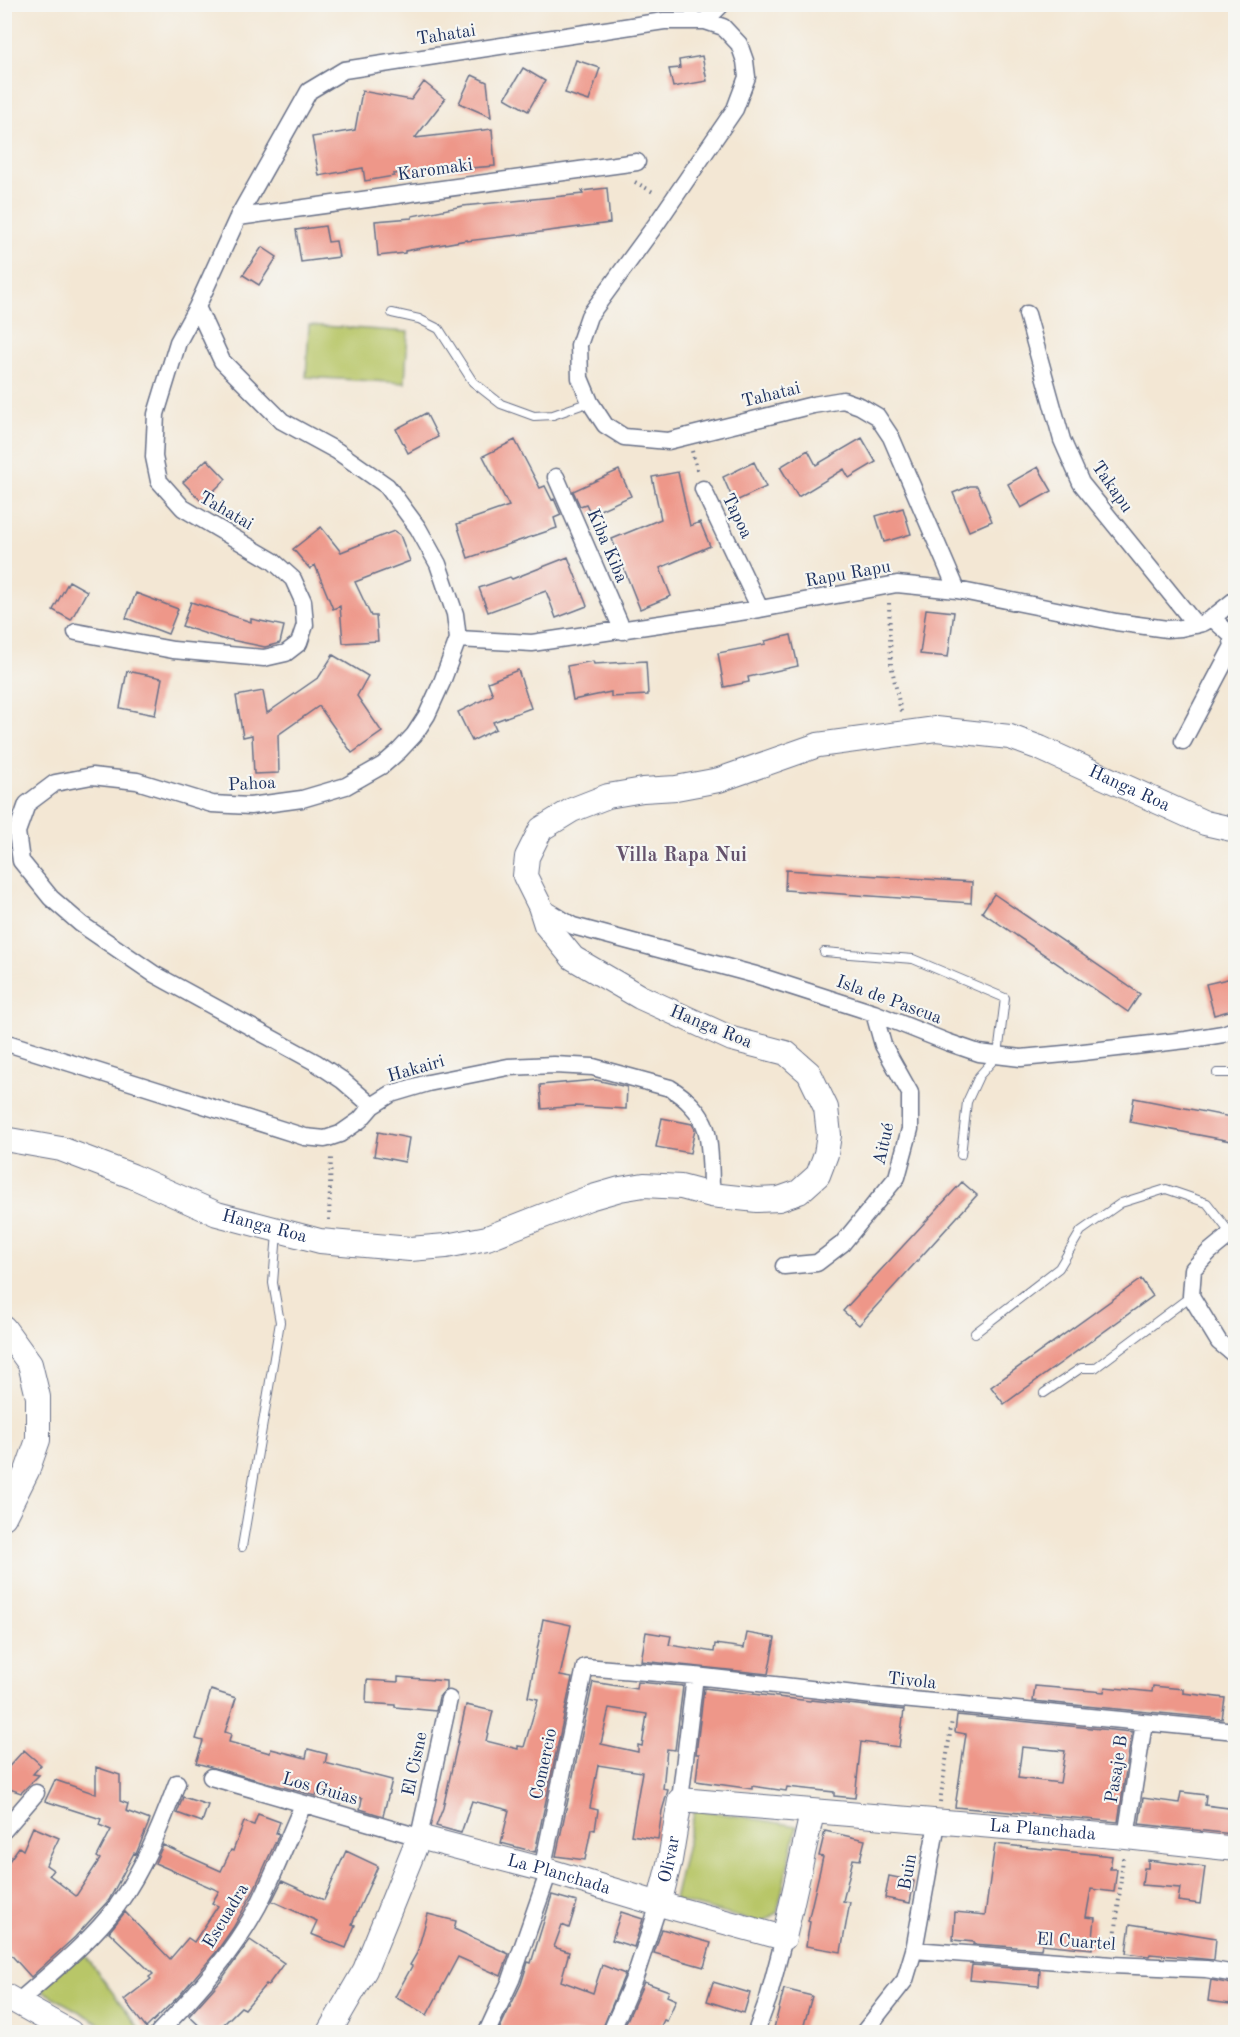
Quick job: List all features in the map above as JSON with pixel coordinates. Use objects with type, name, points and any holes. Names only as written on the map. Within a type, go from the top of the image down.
[{"type":"street","points":[[705,21],[722,4]]},
{"type":"street","name":"Tahatai","points":[[76,632],[173,650],[264,658],[286,653],[298,643],[302,634],[305,625],[303,601],[293,579],[273,561],[183,508],[159,481],[154,457],[156,414],[178,342],[197,307],[238,217],[309,91],[344,70],[664,21],[705,21],[723,27],[739,44],[745,60],[747,77],[735,109],[589,316],[579,345],[580,378],[590,402],[604,425],[624,437],[668,441],[813,405],[843,400],[860,406],[877,416],[891,437],[957,590]]},
{"type":"street","name":"Karomaki","points":[[238,217],[637,162]]},
{"type":"street","name":"Pahoa","points":[[197,307],[222,361],[282,421],[337,451],[387,486],[418,528],[438,564],[455,614],[458,639],[427,715],[414,735],[383,765],[346,786],[303,799],[250,806],[212,804],[137,781],[92,776],[55,783],[27,804],[17,832],[21,861],[51,898],[81,924],[154,974],[315,1062],[342,1080],[372,1106]]},
{"type":"street","name":"Takapu","points":[[1027,314],[1062,440],[1081,483],[1196,626]]},
{"type":"street","name":"Kiba Kiba","points":[[556,477],[623,631]]},
{"type":"street","name":"Tapoa","points":[[703,489],[760,609]]},
{"type":"street","name":"Rapu Rapu","points":[[458,639],[532,643],[760,609],[897,584],[957,590],[1116,622],[1167,629],[1196,626],[1212,618],[1236,599]]},
{"type":"street","points":[[1184,741],[1233,646],[1231,635],[1212,618]]},
{"type":"street","name":"Hanga Roa","points":[[4,1139],[61,1149],[132,1176],[218,1214],[277,1230],[328,1242],[410,1249],[446,1246],[487,1238],[589,1198],[645,1185],[681,1187],[711,1195],[757,1200],[779,1199],[800,1192],[818,1175],[826,1154],[829,1135],[826,1108],[809,1072],[786,1053],[732,1039],[640,997],[573,958],[546,925],[540,906],[525,876],[527,857],[541,829],[572,810],[608,796],[643,789],[676,788],[719,780],[818,745],[936,729],[1010,737],[1040,748],[1205,823],[1236,830]]},
{"type":"street","name":"Isla de Pascua","points":[[540,906],[573,926],[756,975],[874,1013],[979,1053],[1021,1058],[1075,1053],[1186,1040],[1223,1034],[1236,1029]]},
{"type":"street","name":"Aitué","points":[[784,1266],[817,1263],[842,1244],[897,1176],[910,1129],[910,1093],[883,1045],[874,1013]]},
{"type":"street","points":[[4,1042],[305,1137],[325,1139],[332,1137]]},
{"type":"street","name":"Hakairi","points":[[332,1137],[360,1120],[372,1106],[391,1094],[428,1083],[508,1066],[593,1067],[670,1088],[680,1094],[696,1110],[706,1129],[711,1195]]},
{"type":"street","points":[[1233,1233],[1209,1252],[1193,1269],[1191,1296],[1219,1342],[1236,1356]]},
{"type":"street","points":[[4,1328],[30,1364],[38,1397],[38,1440],[27,1471],[4,1517]]},
{"type":"street","name":"Tivola","points":[[585,1667],[695,1676],[955,1705],[1236,1731]]},
{"type":"street","name":"Comercio","points":[[487,2032],[511,1980],[545,1870],[585,1667]]},
{"type":"street","name":"Olivar","points":[[611,2032],[636,1974],[659,1904],[670,1860],[680,1800],[695,1676]]},
{"type":"street","name":"El Cisne","points":[[419,1837],[449,1699]]},
{"type":"street","name":"Pasaje B","points":[[1126,1837],[1144,1723]]},
{"type":"street","name":"Los Guias","points":[[212,1777],[419,1837]]},
{"type":"street","points":[[70,2032],[11,1999],[91,1935],[116,1907],[153,1845],[177,1783]]},
{"type":"street","points":[[4,1830],[36,1794]]},
{"type":"street","name":"La Planchada","points":[[680,1800],[812,1813],[1126,1837],[1236,1849]]},
{"type":"street","name":"Escuadra","points":[[159,2032],[209,1980],[239,1935],[257,1906],[303,1805]]},
{"type":"street","points":[[756,2032],[768,1999],[784,1938],[812,1813]]},
{"type":"street","name":"Buin","points":[[864,2032],[905,1980],[914,1950],[937,1823]]},
{"type":"street","points":[[328,2032],[365,1970],[419,1837]]},
{"type":"street","name":"La Planchada","points":[[419,1837],[784,1938]]},
{"type":"street","name":"El Cuartel","points":[[914,1950],[1112,1965],[1206,1969],[1236,1974]]},
{"type":"lane","points":[[392,314],[419,319],[439,329],[473,382],[501,404],[534,416],[554,415],[590,402]]},
{"type":"lane","points":[[824,952],[913,959],[1005,998],[998,1055],[979,1076],[966,1102],[961,1155]]},
{"type":"lane","points":[[1217,1073],[1236,1074]]},
{"type":"lane","points":[[975,1333],[1059,1268],[1081,1231],[1121,1203],[1166,1190],[1207,1203],[1233,1233]]},
{"type":"lane","points":[[242,1547],[280,1322],[273,1283],[277,1230]]},
{"type":"lane","points":[[1044,1393],[1081,1368],[1095,1368],[1191,1296]]},
{"type":"path","points":[[637,162],[631,179],[671,202]]},
{"type":"path","name":"Tapoa","points":[[687,436],[703,489]]},
{"type":"path","points":[[889,586],[891,664],[905,733]]},
{"type":"path","points":[[328,1242],[332,1137]]},
{"type":"path","points":[[937,1823],[955,1705]]},
{"type":"path","points":[[1112,1965],[1126,1837]]},
{"type":"green space","points":[[309,325],[408,332],[405,383],[306,377]]},
{"type":"green space","points":[[695,1809],[797,1826],[777,1913],[761,1923],[674,1900]]},
{"type":"green space","points":[[81,1950],[142,2032],[115,2032],[39,1989]]},
{"type":"building","points":[[702,56],[707,81],[673,87],[669,69],[680,68],[679,60]]},
{"type":"building","points":[[576,60],[600,68],[589,101],[565,93]]},
{"type":"building","points":[[523,68],[545,81],[528,111],[505,98]]},
{"type":"building","points":[[472,75],[487,82],[491,117],[459,103]]},
{"type":"building","points":[[424,82],[445,99],[415,138],[492,129],[495,166],[393,174],[394,176],[365,181],[363,168],[319,176],[312,137],[355,130],[362,91],[411,100]]},
{"type":"building","points":[[607,188],[610,223],[467,240],[405,251],[405,253],[378,256],[375,221],[412,218],[412,216],[463,206],[583,194],[582,191]]},
{"type":"building","points":[[325,226],[328,242],[336,241],[339,257],[301,262],[296,230]]},
{"type":"building","points":[[262,247],[277,257],[259,285],[243,275]]},
{"type":"building","points":[[426,413],[438,437],[408,453],[396,429]]},
{"type":"building","points":[[862,438],[876,462],[849,478],[844,469],[798,497],[780,467],[808,450],[816,465]]},
{"type":"building","points":[[515,440],[540,488],[545,486],[552,500],[554,499],[561,515],[554,518],[557,528],[468,558],[457,524],[509,506],[483,456]]},
{"type":"building","points":[[207,459],[226,479],[202,502],[183,482]]},
{"type":"building","points":[[754,462],[766,487],[734,502],[723,477]]},
{"type":"building","points":[[1038,467],[1052,491],[1021,508],[1008,484]]},
{"type":"building","points":[[619,470],[631,496],[591,514],[586,504],[580,506],[573,491]]},
{"type":"building","points":[[678,472],[690,526],[700,522],[710,546],[660,568],[671,596],[640,609],[612,539],[661,519],[652,477]]},
{"type":"building","points":[[970,486],[977,486],[992,521],[969,531],[953,493]]},
{"type":"building","points":[[903,508],[911,534],[884,542],[876,516]]},
{"type":"building","points":[[321,527],[341,552],[394,531],[400,535],[410,561],[355,582],[371,616],[376,616],[378,641],[343,643],[340,606],[333,609],[315,565],[310,569],[293,549]]},
{"type":"building","points":[[568,557],[587,606],[556,618],[546,591],[488,612],[479,588],[510,577],[512,579]]},
{"type":"building","points":[[69,581],[87,591],[71,620],[53,610]]},
{"type":"building","points":[[136,593],[178,609],[168,634],[126,618]]},
{"type":"building","points":[[191,602],[251,622],[251,619],[284,626],[280,643],[265,647],[225,640],[182,626]]},
{"type":"building","points":[[926,609],[954,612],[948,657],[920,654]]},
{"type":"building","points":[[791,635],[798,666],[748,677],[749,682],[724,687],[718,653],[766,644],[765,641]]},
{"type":"building","points":[[333,655],[368,676],[357,696],[382,732],[352,753],[319,706],[278,735],[279,773],[254,774],[252,735],[243,737],[236,696],[263,691],[267,713],[319,677]]},
{"type":"building","points":[[593,661],[594,664],[646,661],[648,695],[611,697],[611,692],[573,700],[567,666]]},
{"type":"building","points":[[518,670],[531,708],[493,722],[496,729],[472,741],[458,712],[493,695],[488,682]]},
{"type":"building","points":[[127,671],[162,678],[155,715],[120,708]]},
{"type":"building","points":[[786,870],[972,882],[971,903],[785,890]]},
{"type":"building","points":[[994,894],[1140,994],[1128,1012],[982,912]]},
{"type":"building","points":[[1236,977],[1236,1009],[1214,1015],[1206,984]]},
{"type":"building","points":[[596,1080],[627,1087],[626,1109],[575,1106],[542,1109],[540,1085]]},
{"type":"building","points":[[1134,1098],[1236,1118],[1236,1142],[1130,1122]]},
{"type":"building","points":[[662,1118],[692,1124],[695,1129],[690,1153],[656,1147]]},
{"type":"building","points":[[378,1132],[409,1138],[405,1162],[374,1156]]},
{"type":"building","points":[[962,1182],[977,1195],[859,1325],[843,1311]]},
{"type":"building","points":[[1141,1279],[1153,1296],[1004,1404],[991,1387]]},
{"type":"building","points":[[543,1619],[571,1625],[560,1676],[572,1678],[535,1852],[501,1843],[509,1810],[472,1801],[461,1833],[436,1826],[443,1808],[466,1705],[493,1711],[486,1741],[518,1749],[518,1746],[524,1747],[538,1699],[528,1697]]},
{"type":"building","points":[[646,1632],[671,1636],[669,1645],[714,1652],[715,1644],[744,1648],[747,1633],[775,1638],[768,1674],[641,1661]]},
{"type":"building","points":[[398,1677],[446,1681],[446,1689],[439,1697],[436,1711],[366,1703],[367,1680],[398,1682]]},
{"type":"building","points":[[593,1682],[636,1689],[637,1682],[683,1686],[675,1750],[667,1749],[663,1789],[668,1790],[658,1839],[631,1835],[642,1772],[598,1765],[590,1808],[598,1810],[595,1830],[591,1829],[585,1860],[556,1856]],"holes":[[[609,1708],[647,1714],[642,1746],[638,1745],[638,1752],[601,1744]]]},
{"type":"building","points":[[1035,1686],[1104,1692],[1105,1687],[1152,1692],[1153,1686],[1183,1689],[1183,1693],[1225,1698],[1222,1719],[1033,1701]]},
{"type":"building","points":[[704,1688],[904,1710],[899,1747],[861,1742],[855,1798],[834,1796],[834,1792],[787,1787],[786,1791],[752,1786],[752,1789],[696,1781],[699,1754],[696,1754]]},
{"type":"building","points":[[211,1690],[236,1698],[225,1732],[231,1734],[229,1742],[270,1753],[271,1749],[306,1758],[308,1749],[327,1754],[325,1763],[392,1780],[383,1816],[360,1809],[362,1798],[318,1789],[316,1796],[196,1763],[203,1741],[196,1739]]},
{"type":"building","points":[[957,1715],[1132,1732],[1118,1822],[955,1807],[966,1734],[955,1732]],"holes":[[[1022,1747],[1065,1751],[1060,1783],[1018,1778]]]},
{"type":"building","points":[[24,1750],[41,1765],[33,1774],[39,1775],[21,1793],[4,1787],[4,1772]]},
{"type":"building","points":[[96,1767],[120,1775],[120,1801],[128,1804],[126,1811],[150,1820],[136,1854],[134,1853],[109,1900],[75,1937],[31,1977],[4,1947],[4,1868],[19,1847],[23,1850],[33,1827],[59,1838],[46,1865],[53,1870],[49,1875],[76,1896],[100,1859],[97,1857],[111,1830],[99,1825],[101,1819],[45,1801],[55,1780],[96,1794]]},
{"type":"building","points":[[1181,1792],[1206,1795],[1205,1805],[1236,1809],[1233,1834],[1139,1824],[1143,1798],[1179,1803]]},
{"type":"building","points":[[183,1797],[208,1805],[202,1822],[177,1813]]},
{"type":"building","points":[[258,1814],[280,1822],[276,1833],[279,1834],[253,1892],[217,1951],[179,1996],[146,2028],[124,2000],[151,1979],[149,1977],[153,1974],[109,1932],[125,1912],[170,1959],[188,1938],[194,1942],[218,1906],[212,1903],[219,1891],[155,1863],[163,1845],[221,1871],[231,1850],[233,1851],[244,1822],[254,1825]]},
{"type":"building","points":[[825,1831],[865,1840],[860,1860],[853,1859],[843,1901],[850,1902],[841,1952],[806,1946],[810,1922],[808,1921],[823,1857],[819,1856]]},
{"type":"building","points":[[995,1844],[1112,1856],[1110,1869],[1117,1869],[1114,1892],[1091,1889],[1086,1917],[1095,1918],[1092,1949],[1042,1944],[1041,1949],[973,1944],[974,1942],[953,1940],[955,1912],[985,1915]]},
{"type":"building","points":[[346,1851],[378,1866],[352,1924],[355,1925],[346,1948],[311,1934],[317,1921],[272,1901],[282,1881],[324,1900]]},
{"type":"building","points":[[1148,1860],[1205,1867],[1200,1904],[1178,1901],[1180,1888],[1142,1885],[1144,1868],[1148,1868]]},
{"type":"building","points":[[889,1876],[914,1881],[910,1903],[885,1898]]},
{"type":"building","points":[[552,1895],[577,1902],[569,1928],[562,1925],[554,1947],[569,1952],[561,1981],[593,1993],[602,1965],[625,1974],[601,2032],[498,2032],[521,1984],[528,1962],[531,1963]]},
{"type":"building","points":[[621,1912],[643,1919],[634,1947],[612,1940]]},
{"type":"building","points":[[428,1914],[456,1921],[454,1929],[509,1954],[501,1976],[458,1957],[427,2015],[395,1997],[412,1966],[410,1965],[417,1953]]},
{"type":"building","points":[[1130,1924],[1216,1938],[1214,1960],[1126,1953]]},
{"type":"building","points":[[662,1929],[711,1943],[704,1967],[654,1953]]},
{"type":"building","points":[[250,1940],[284,1963],[268,1985],[266,1984],[245,2009],[241,2007],[216,2032],[206,2032],[189,2016],[221,1980]]},
{"type":"building","points":[[972,1965],[1040,1970],[1039,1986],[970,1980]]},
{"type":"building","points":[[1211,1980],[1232,1984],[1230,2004],[1208,2001]]},
{"type":"building","points":[[644,1982],[669,1991],[667,1996],[676,2000],[667,2021],[664,2020],[658,2032],[622,2032]]},
{"type":"building","points":[[713,1982],[750,1993],[744,2013],[707,2001]]},
{"type":"building","points":[[784,1989],[812,1996],[802,2032],[773,2032]]},
{"type":"district","name":"Villa Rapa Nui","points":[[681,856]]}]
